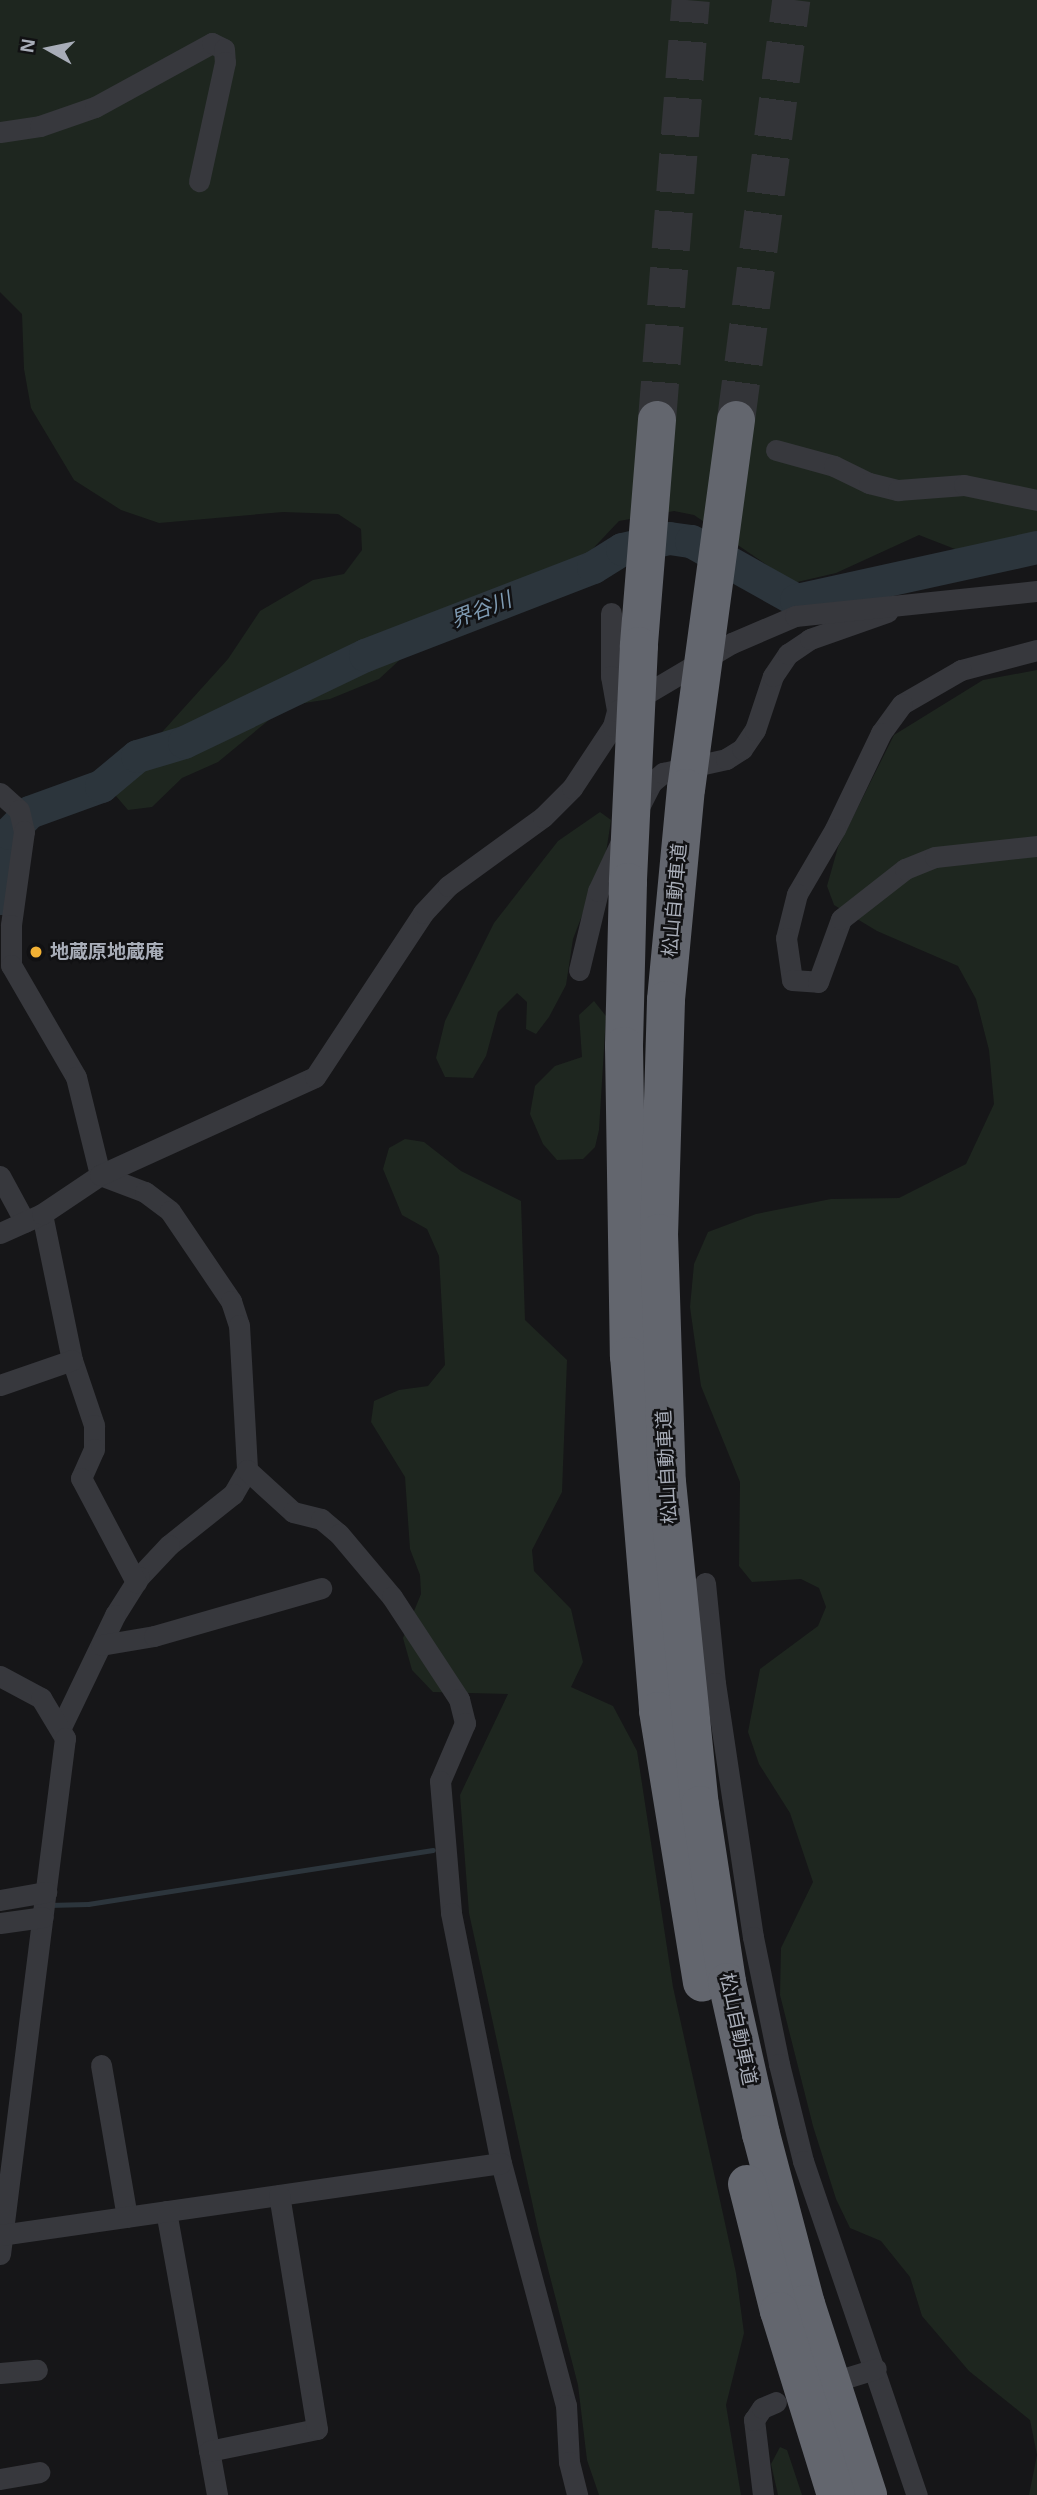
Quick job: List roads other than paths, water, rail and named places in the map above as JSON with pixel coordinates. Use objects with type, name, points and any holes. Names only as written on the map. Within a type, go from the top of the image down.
[{"type":"highway","name":"松山自動車道","points":[[657,420],[651,479],[628,882],[624,1046],[629,1356],[672,1815],[730,2118],[779,2311],[836,2495]]},
{"type":"highway","name":"松山自動車道","points":[[736,420],[686,788],[666,1000],[659,1233],[667,1482],[678,1622],[727,1982],[806,2304],[868,2495]]},
{"type":"street","points":[[0,132],[40,125],[95,107],[212,43],[223,49],[225,62],[199,181]]},
{"type":"street","points":[[776,450],[898,490],[964,485],[1037,500]]},
{"type":"street","points":[[617,710],[732,643],[795,615],[895,608],[963,595],[1037,591]]},
{"type":"street","points":[[579,970],[598,891],[651,783],[663,773],[726,759],[742,748],[755,730],[772,676],[788,654],[810,639],[895,608]]},
{"type":"street","points":[[0,1233],[34,1218],[100,1175],[316,1077],[423,913],[448,886],[543,817],[572,788],[613,726],[617,710],[611,676],[611,613]]},
{"type":"street","points":[[1037,650],[961,670],[902,704],[881,733],[788,916],[787,965],[792,980],[818,982],[841,919],[905,869],[935,857],[1037,846]]},
{"type":"street","points":[[0,793],[19,810],[24,831],[11,925],[11,965],[76,1077],[100,1175]]},
{"type":"street","points":[[61,1727],[100,1645],[136,1582],[169,1545],[233,1494],[247,1470],[239,1325],[231,1301],[170,1211],[145,1192],[100,1175]]},
{"type":"street","points":[[0,1176],[34,1218],[72,1360],[94,1425],[93,1449],[81,1478],[136,1582]]},
{"type":"street","points":[[0,1385],[72,1360]]},
{"type":"street","points":[[247,1470],[293,1512],[321,1519],[339,1534],[392,1597],[459,1699],[465,1723],[440,1781],[451,1913],[501,2164],[566,2404],[569,2462],[577,2495]]},
{"type":"street","points":[[705,1583],[715,1683],[753,1937],[779,2064],[803,2161],[917,2495]]},
{"type":"street","points":[[100,1645],[153,1636],[321,1588]]},
{"type":"street","points":[[0,1676],[41,1698],[61,1727],[64,1753],[1,2241],[127,2217],[501,2164]]},
{"type":"street","points":[[0,1900],[44,1905]]},
{"type":"street","points":[[0,1923],[44,1905]]},
{"type":"street","points":[[101,2065],[127,2217]]},
{"type":"street","points":[[209,2451],[317,2429],[279,2195]]},
{"type":"street","points":[[166,2211],[217,2495]]},
{"type":"street","points":[[849,2377],[876,2369]]},
{"type":"street","points":[[0,2373],[37,2370]]},
{"type":"street","points":[[763,2495],[754,2420],[762,2408],[776,2402]]},
{"type":"street","points":[[0,2479],[38,2472]]},
{"type":"waterway","name":"界谷川","points":[[0,898],[9,833],[29,812],[101,786],[137,756],[184,742],[365,655],[593,567],[622,549],[669,538],[691,541],[796,600],[1037,547]]},
{"type":"waterway","points":[[48,1905],[88,1904],[433,1850]]},
{"type":"tunnel","points":[[657,420],[691,0]]},
{"type":"tunnel","points":[[736,420],[791,0]]},
{"type":"place","name":"地蔵原地蔵庵","points":[[36,952]]}]
